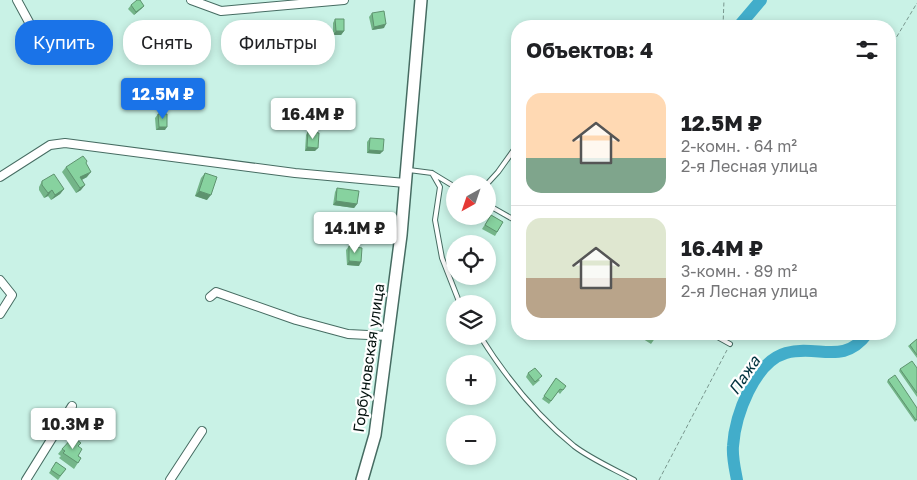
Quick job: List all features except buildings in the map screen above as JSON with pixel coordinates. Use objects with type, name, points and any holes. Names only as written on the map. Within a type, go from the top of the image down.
[{"type":"main road","name":"Горбуновская улица","points":[[362,480],[375,435],[388,336],[405,183],[421,0]]},
{"type":"street","points":[[17,0],[28,20]]},
{"type":"street","points":[[195,1],[221,11],[344,0]]},
{"type":"street","points":[[0,177],[50,145],[65,142],[275,171],[405,183]]},
{"type":"street","points":[[0,280],[12,295],[0,314]]},
{"type":"street","points":[[210,297],[216,292],[296,320],[348,334],[388,336]]},
{"type":"street","points":[[26,480],[72,406]]},
{"type":"street","points":[[170,480],[202,432]]},
{"type":"lane","points":[[495,175],[511,154]]},
{"type":"lane","points":[[406,170],[432,173],[446,181]]},
{"type":"lane","points":[[432,173],[440,187],[435,220],[442,258],[456,295]]},
{"type":"lane","points":[[496,210],[511,218]]},
{"type":"lane","points":[[723,340],[730,344]]},
{"type":"lane","points":[[486,345],[499,366],[563,436],[575,446],[634,480]]},
{"type":"path","points":[[723,20],[724,0]]},
{"type":"path","points":[[896,38],[917,3]]},
{"type":"path","points":[[659,480],[730,344]]},
{"type":"waterway","name":"Пажа","points":[[744,20],[761,0]]},
{"type":"waterway","name":"Пажа","points":[[737,480],[733,450],[738,420],[748,392],[764,367],[775,358],[786,353],[798,351],[839,352],[849,349],[862,340]]}]
